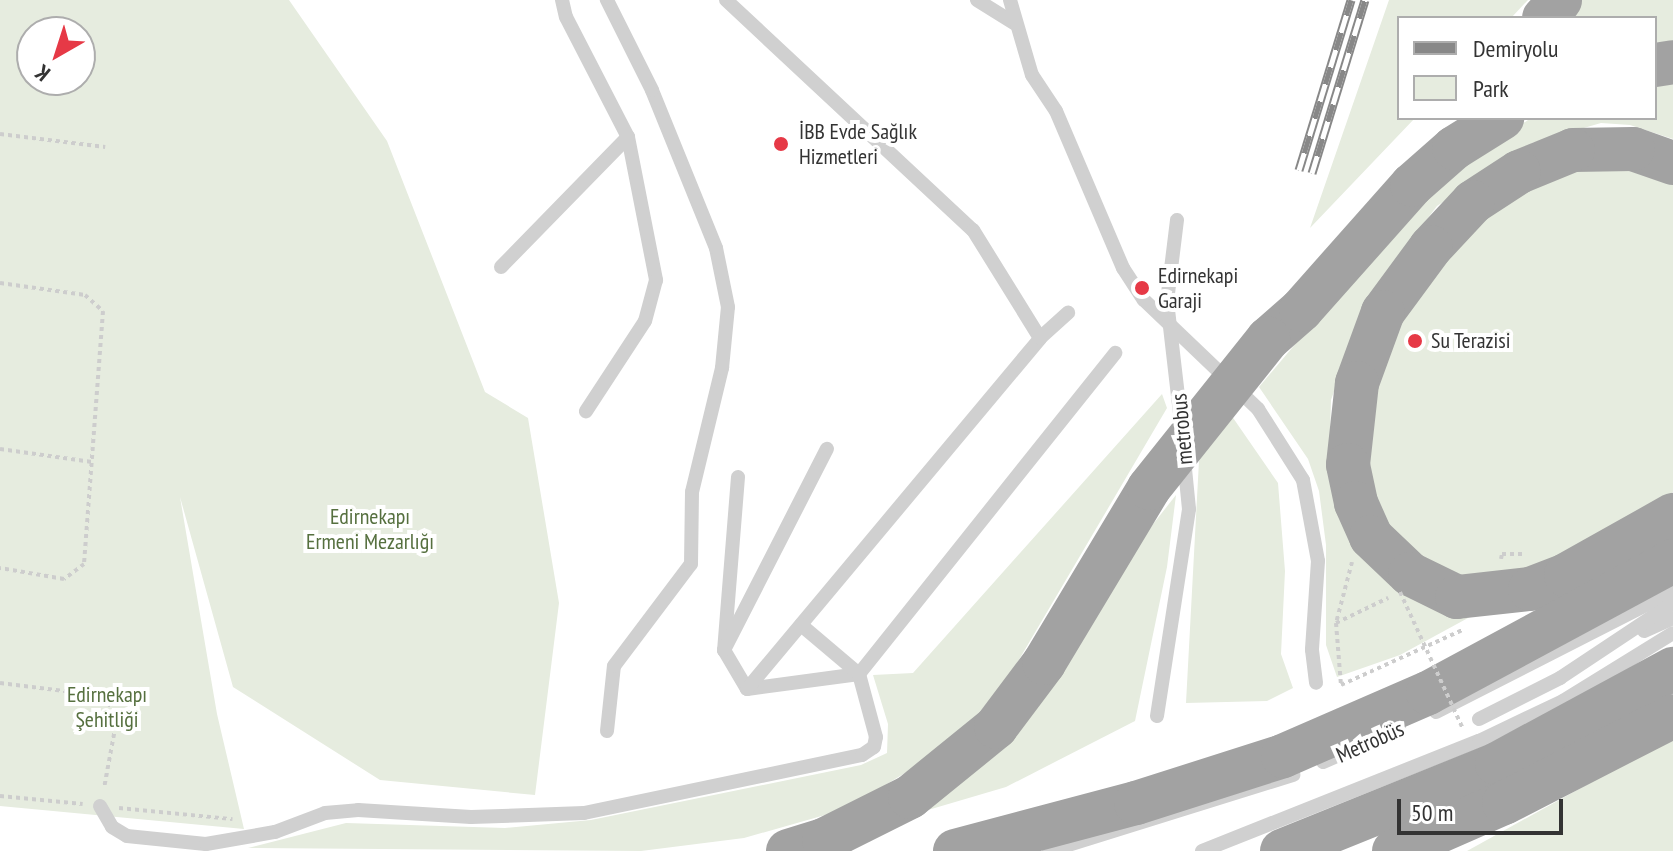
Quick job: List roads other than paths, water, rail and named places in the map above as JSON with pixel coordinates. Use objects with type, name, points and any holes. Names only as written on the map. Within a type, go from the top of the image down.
[{"type":"highway","points":[[1546,16],[1560,0]]},
{"type":"highway","points":[[788,851],[824,840],[910,797],[996,727],[1044,663],[1149,488],[1268,339],[1392,175],[1441,120]]},
{"type":"highway","points":[[1268,339],[1301,310],[1412,185],[1454,148],[1499,120]]},
{"type":"highway","points":[[1673,163],[1607,145],[1573,150],[1519,172],[1473,202],[1431,247],[1383,312],[1369,342],[1349,428],[1348,465],[1361,515],[1371,537],[1410,574],[1457,597],[1489,597],[1566,575],[1673,515]]},
{"type":"highway","points":[[955,851],[1136,803],[1283,756],[1428,693],[1673,561]]},
{"type":"highway","points":[[1282,851],[1497,764],[1673,669]]},
{"type":"highway","points":[[1394,851],[1504,803],[1673,717]]},
{"type":"highway","points":[[1447,851],[1604,764],[1673,717]]},
{"type":"lane","points":[[562,0],[566,17],[628,137],[656,280],[645,321],[586,411]]},
{"type":"lane","points":[[607,0],[652,90],[716,248],[728,307],[722,368],[692,492],[691,564],[614,666],[607,731]]},
{"type":"lane","points":[[726,0],[973,230],[1040,338]]},
{"type":"lane","points":[[977,0],[1014,23]]},
{"type":"lane","points":[[1010,0],[1014,23],[1032,75],[1056,111],[1101,212],[1107,238],[1144,300],[1258,409],[1303,480],[1318,561],[1312,650],[1316,683]]},
{"type":"lane","points":[[501,267],[628,137]]},
{"type":"lane","name":"metrobus","points":[[1157,716],[1189,509],[1167,301],[1177,220]]},
{"type":"lane","points":[[747,689],[1040,338],[1068,313]]},
{"type":"lane","points":[[747,689],[859,674],[1115,353]]},
{"type":"lane","points":[[724,650],[827,449]]},
{"type":"lane","points":[[738,477],[724,650],[747,689]]},
{"type":"lane","name":"Metrobüs","points":[[1049,851],[1212,803],[1360,747],[1497,685],[1673,591]]},
{"type":"lane","points":[[1618,642],[1673,603]]},
{"type":"lane","points":[[1479,719],[1618,642],[1673,618]]},
{"type":"lane","points":[[100,806],[112,827],[127,836],[206,844],[275,832],[325,813],[358,810],[471,817],[584,813],[862,755],[874,747],[876,737],[859,674],[801,625]]},
{"type":"lane","name":"Metrobüs","points":[[1202,851],[1479,741],[1563,701],[1673,633]]},
{"type":"railway","points":[[1299,170],[1351,0]]},
{"type":"railway","points":[[1312,173],[1365,0]]},
{"type":"place","name":"İBB Evde Sağlık Hizmetleri","points":[[781,144]]},
{"type":"place","name":"Edirnekapi Garaji","points":[[1142,288]]},
{"type":"place","name":"Su Terazisi","points":[[1415,341]]},
{"type":"park label","name":"Edirnekapı Ermeni Mezarlığı","points":[[370,528]]},
{"type":"park label","name":"Edirnekapı Şehitliği","points":[[107,706]]}]
